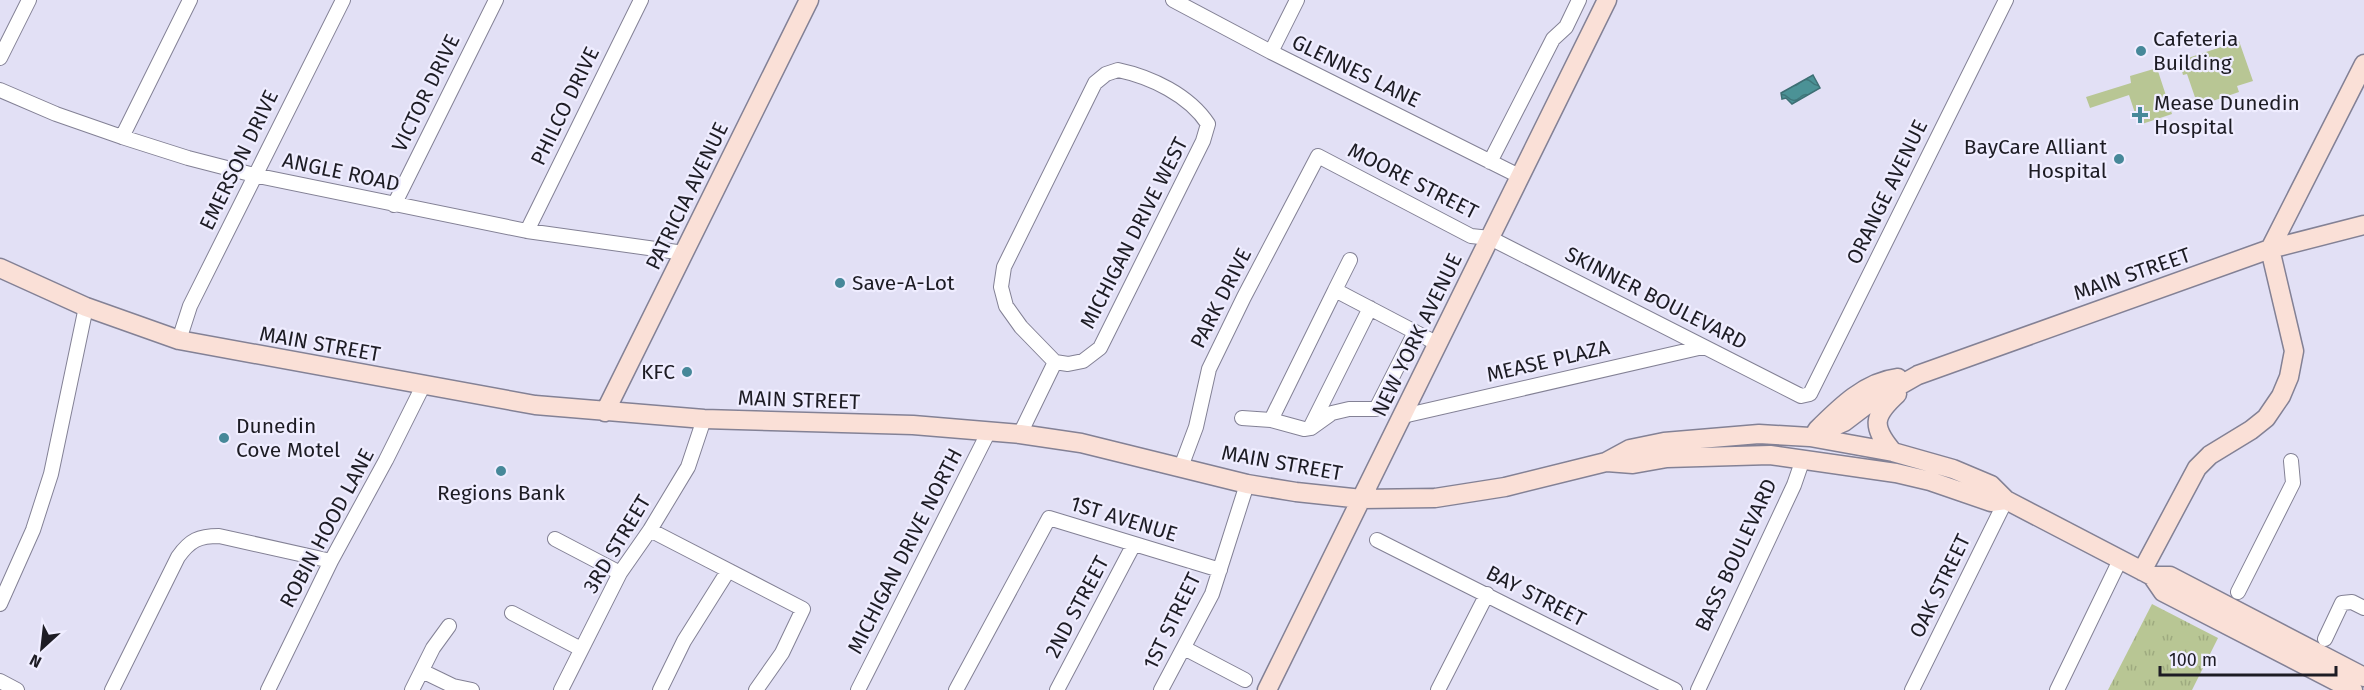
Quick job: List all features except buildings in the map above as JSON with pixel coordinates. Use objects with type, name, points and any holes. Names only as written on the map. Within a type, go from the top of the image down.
[{"type":"main road","name":"PATRICIA AVENUE","points":[[604,412],[809,0]]},
{"type":"main road","name":"NEW YORK AVENUE","points":[[1267,690],[1607,0]]},
{"type":"main road","points":[[2147,573],[2197,468],[2210,455],[2252,430],[2266,418],[2281,396],[2289,377],[2294,351],[2270,249],[2363,71]]},
{"type":"main road","name":"MAIN STREET","points":[[0,268],[86,307],[179,340],[535,405],[704,419],[913,425],[1020,434],[1081,443],[1247,484],[1296,492],[1362,499],[1435,498],[1505,487],[1606,462],[1630,448],[1664,442],[1760,434],[1810,437],[1844,422],[1869,403],[1918,375],[2270,249],[2364,225]]},
{"type":"main road","points":[[1893,452],[1878,430],[1878,420],[1882,408],[1918,375]]},
{"type":"main road","points":[[1810,437],[1855,443],[1893,452],[1953,469],[1991,484],[2006,500],[2121,560],[2147,573],[2170,576],[2364,677]]},
{"type":"main road","name":"BASS BOULEVARD","points":[[1803,459],[1810,437]]},
{"type":"main road","name":"MAIN STREET","points":[[1606,462],[1633,464],[1667,458],[1745,455],[1803,459]]},
{"type":"main road","points":[[1803,459],[1896,473],[1930,481],[1990,502],[2006,500]]},
{"type":"main road","points":[[2147,573],[2163,592],[2353,690]]},
{"type":"street","points":[[0,57],[29,0]]},
{"type":"street","points":[[122,137],[190,0]]},
{"type":"street","name":"EMERSON DRIVE","points":[[179,340],[190,306],[343,0]]},
{"type":"street","name":"VICTOR DRIVE","points":[[394,205],[496,0]]},
{"type":"street","name":"PHILCO DRIVE","points":[[527,231],[641,0]]},
{"type":"street","name":"GLENNES LANE","points":[[1173,0],[1271,52],[1521,177]]},
{"type":"street","points":[[1271,52],[1297,0]]},
{"type":"street","points":[[1490,162],[1553,39],[1566,27],[1579,0]]},
{"type":"street","name":"ORANGE AVENUE","points":[[1801,396],[1810,394],[2006,0]]},
{"type":"street","name":"MICHIGAN DRIVE WEST","points":[[1118,70],[1134,74],[1178,95],[1201,112],[1208,124],[1203,141],[1100,348],[1083,361],[1068,364],[1055,362],[1021,327],[1006,306],[1001,287],[1004,267],[1095,83],[1106,74],[1118,70]]},
{"type":"street","name":"ANGLE ROAD","points":[[0,90],[56,114],[122,137],[188,158],[255,175],[527,231],[684,253]]},
{"type":"street","name":"MOORE STREET","points":[[1318,156],[1471,236],[1490,238]]},
{"type":"street","name":"PARK DRIVE","points":[[1181,467],[1196,427],[1209,369],[1318,156]]},
{"type":"street","name":"SKINNER BOULEVARD","points":[[1490,238],[1801,396]]},
{"type":"street","points":[[1271,420],[1350,260]]},
{"type":"street","points":[[1335,290],[1438,344]]},
{"type":"street","points":[[0,602],[33,530],[51,474],[86,307]]},
{"type":"street","points":[[1310,428],[1370,308]]},
{"type":"street","points":[[1242,418],[1271,420],[1304,429],[1310,428],[1332,413],[1349,409],[1376,409],[1414,332]]},
{"type":"street","name":"MEASE PLAZA","points":[[1403,416],[1703,347]]},
{"type":"street","points":[[1020,434],[1055,362]]},
{"type":"street","name":"ROBIN HOOD LANE","points":[[268,690],[331,561],[423,386]]},
{"type":"street","name":"3RD STREET","points":[[561,690],[620,573],[650,530],[688,467],[704,419]]},
{"type":"street","name":"MICHIGAN DRIVE NORTH","points":[[858,690],[989,431]]},
{"type":"street","name":"BASS BOULEVARD","points":[[1698,690],[1790,495],[1803,459]]},
{"type":"street","points":[[2238,592],[2293,483],[2291,461]]},
{"type":"street","points":[[1220,570],[1247,484]]},
{"type":"street","name":"OAK STREET","points":[[1912,690],[2006,500]]},
{"type":"street","name":"1ST AVENUE","points":[[957,690],[1049,518],[1220,570]]},
{"type":"street","points":[[650,530],[803,609],[782,653],[756,690]]},
{"type":"street","points":[[112,690],[178,557],[187,544],[200,536],[219,536],[331,561]]},
{"type":"street","points":[[555,539],[620,573]]},
{"type":"street","name":"BAY STREET","points":[[1377,540],[1675,690]]},
{"type":"street","name":"2ND STREET","points":[[1057,690],[1134,544]]},
{"type":"street","points":[[2057,690],[2121,560]]},
{"type":"street","name":"1ST STREET","points":[[1161,690],[1212,594],[1220,570]]},
{"type":"street","points":[[660,690],[684,641],[728,571]]},
{"type":"street","points":[[1438,690],[1487,594]]},
{"type":"street","points":[[2325,639],[2342,603],[2352,602],[2364,608]]},
{"type":"street","points":[[512,614],[581,649]]},
{"type":"street","points":[[412,690],[433,648],[449,626]]},
{"type":"street","points":[[1184,648],[1245,680]]},
{"type":"street","points":[[422,671],[453,686],[472,690]]},
{"type":"street","points":[[0,681],[17,690]]},
{"type":"green space","points":[[2239,41],[2253,81],[2237,86],[2239,92],[2198,106],[2187,74],[2183,75],[2179,61]]},
{"type":"green space","points":[[2157,68],[2172,114],[2139,125],[2129,95],[2090,108],[2086,97],[2131,83],[2130,76]]},
{"type":"green space","points":[[2152,604],[2218,638],[2192,690],[2108,690]]},
{"type":"water","points":[[1813,75],[1820,88],[1792,104],[1786,98],[1782,99],[1781,93]]},
{"type":"place","name":"Cafeteria Building","points":[[2141,51]]},
{"type":"place","name":"Mease Dunedin Hospital","points":[[2140,115]]},
{"type":"place","name":"BayCare Alliant Hospital","points":[[2119,159]]},
{"type":"place","name":"Save-A-Lot","points":[[840,283]]},
{"type":"place","name":"KFC","points":[[687,372]]},
{"type":"place","name":"Dunedin Cove Motel","points":[[224,438]]},
{"type":"place","name":"Regions Bank","points":[[501,471]]}]
